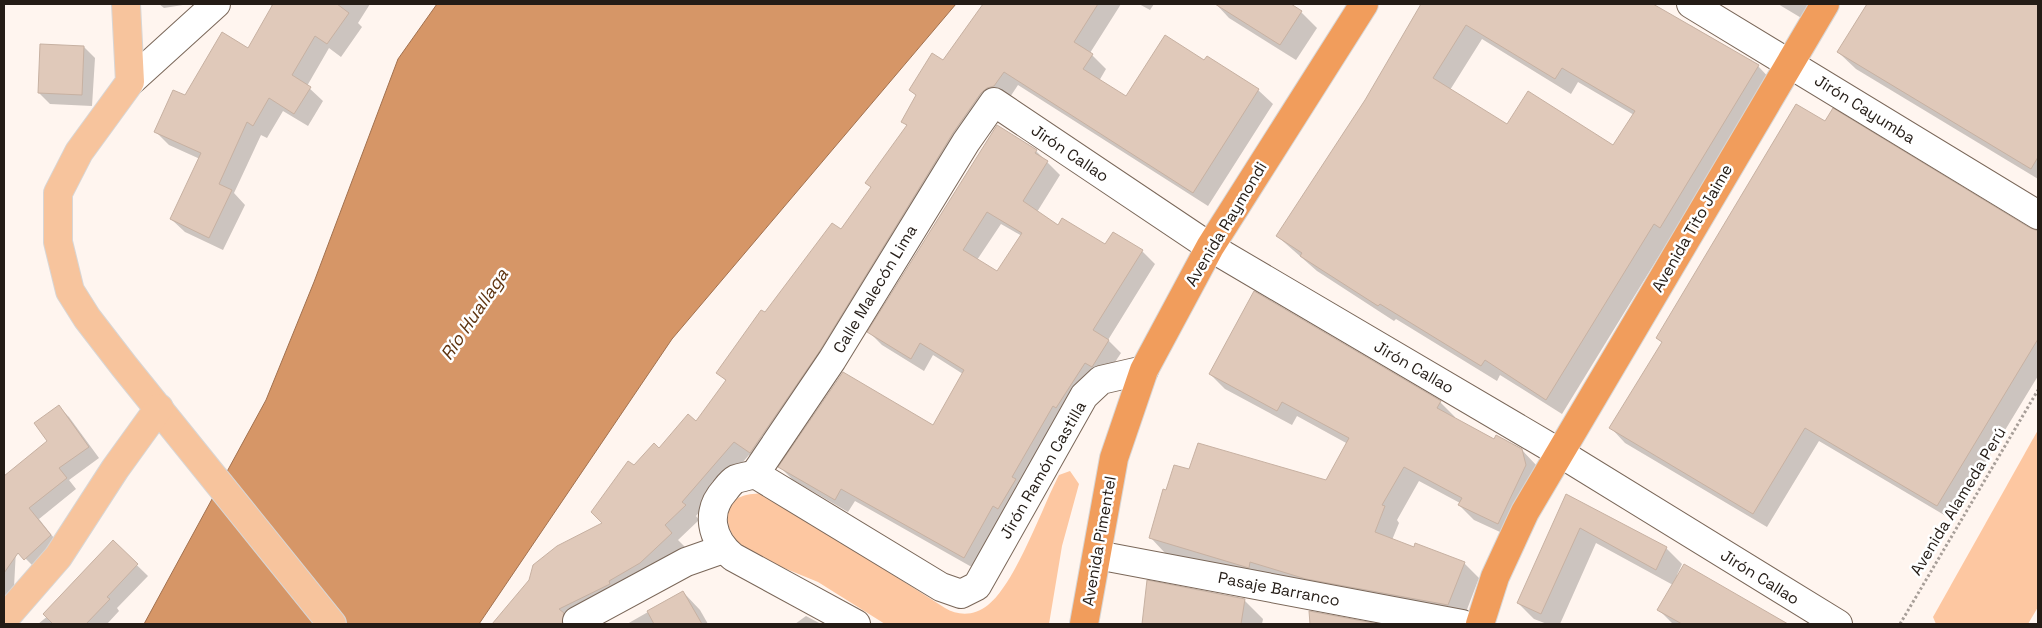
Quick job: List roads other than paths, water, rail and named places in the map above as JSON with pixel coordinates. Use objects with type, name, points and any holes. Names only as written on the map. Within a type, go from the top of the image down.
[{"type":"highway","name":"Avenida Raymondi","points":[[1114,458],[1144,370],[1210,247],[1364,4]]},
{"type":"highway","name":"Avenida Tito Jaime","points":[[1480,624],[1495,577],[1521,520],[1825,4]]},
{"type":"highway","name":"Avenida Pimentel","points":[[1084,624],[1114,458]]},
{"type":"main road","points":[[126,4],[130,82],[79,152],[58,192],[58,242],[70,291],[93,326],[332,624]]},
{"type":"main road","points":[[4,620],[58,557],[115,469],[159,408]]},
{"type":"street","points":[[130,82],[216,4]]},
{"type":"street","name":"Jirón Cayumba","points":[[1691,4],[1790,62],[2038,215]]},
{"type":"street","name":"Jirón Callao","points":[[994,102],[1210,247],[1560,453],[1838,624]]},
{"type":"street","name":"Calle Malecón Lima","points":[[755,474],[832,360],[966,142],[994,102]]},
{"type":"street","name":"Jirón Ramón Castilla","points":[[755,474],[941,587],[961,594],[977,586],[1084,396],[1101,380],[1144,370]]},
{"type":"street","points":[[755,474],[734,480],[716,500],[713,519],[715,537],[723,549],[733,557],[856,624]]},
{"type":"street","points":[[577,620],[686,562],[723,549]]},
{"type":"street","name":"Pasaje Barranco","points":[[1097,555],[1462,624]]},
{"type":"water","name":"Río Huallaga","points":[[437,4],[956,4],[672,339],[479,624],[144,624],[266,400],[314,282],[398,59]]}]
